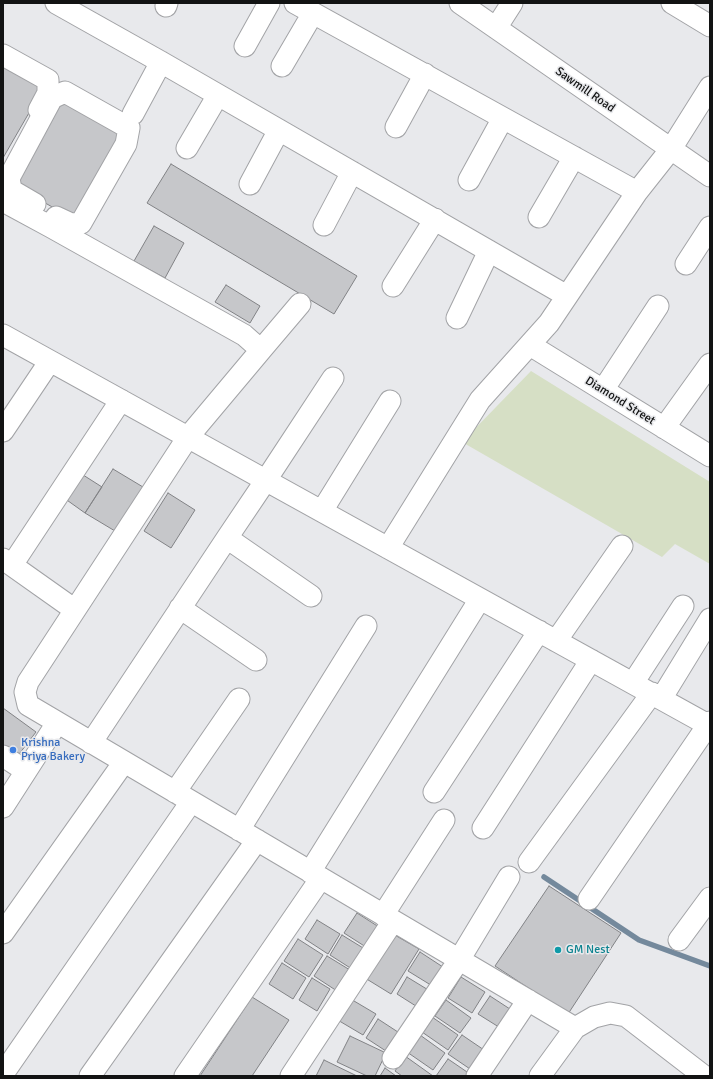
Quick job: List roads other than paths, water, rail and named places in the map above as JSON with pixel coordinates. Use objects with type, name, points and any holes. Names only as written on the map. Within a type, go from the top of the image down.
[{"type":"street","points":[[56,3],[567,296]]},
{"type":"street","points":[[245,46],[269,3]]},
{"type":"street","name":"Sawmill Road","points":[[460,3],[710,176]]},
{"type":"street","points":[[496,28],[512,3]]},
{"type":"street","points":[[672,3],[710,26]]},
{"type":"street","points":[[282,66],[304,8],[637,192]]},
{"type":"street","points":[[3,55],[48,80],[48,93],[3,178]]},
{"type":"street","points":[[133,114],[161,62]]},
{"type":"street","points":[[396,128],[424,74]]},
{"type":"street","points":[[388,548],[480,400],[549,323],[637,192],[671,149],[710,87]]},
{"type":"street","points":[[3,201],[54,222],[71,224],[81,223],[126,144],[129,128],[65,92],[52,98],[9,178],[11,190],[54,222],[244,335],[261,350]]},
{"type":"street","points":[[186,148],[218,95]]},
{"type":"street","points":[[469,180],[503,118]]},
{"type":"street","points":[[250,184],[279,130]]},
{"type":"street","points":[[539,217],[574,157]]},
{"type":"street","points":[[324,225],[352,172]]},
{"type":"street","points":[[393,286],[435,219]]},
{"type":"street","points":[[686,264],[710,227]]},
{"type":"street","points":[[457,318],[490,251]]},
{"type":"street","points":[[300,304],[188,437],[28,682],[25,692],[28,705],[575,1028]]},
{"type":"street","points":[[603,390],[658,306]]},
{"type":"street","points":[[3,335],[709,724],[589,899]]},
{"type":"street","name":"Diamond Street","points":[[530,345],[710,456]]},
{"type":"street","points":[[3,431],[50,361]]},
{"type":"street","points":[[664,428],[710,364]]},
{"type":"street","points":[[91,743],[333,378]]},
{"type":"street","points":[[75,610],[7,562],[121,400]]},
{"type":"street","points":[[322,511],[390,401]]},
{"type":"street","points":[[227,538],[311,596]]},
{"type":"street","points":[[434,792],[548,636],[622,546]]},
{"type":"street","points":[[185,1076],[315,875],[480,598]]},
{"type":"street","points":[[633,683],[683,606]]},
{"type":"street","points":[[180,608],[256,660]]},
{"type":"street","points":[[529,862],[657,696],[710,619]]},
{"type":"street","points":[[90,1076],[248,835],[366,626]]},
{"type":"street","points":[[483,828],[591,660]]},
{"type":"street","points":[[3,1074],[183,797],[239,699]]},
{"type":"street","points":[[3,807],[57,723]]},
{"type":"street","points":[[3,756],[26,772]]},
{"type":"street","points":[[3,933],[124,762]]},
{"type":"street","points":[[291,1076],[388,918],[444,820]]},
{"type":"street","points":[[392,1058],[459,960],[509,877]]},
{"type":"street","points":[[680,940],[710,898]]},
{"type":"street","points":[[477,1076],[528,1000]]},
{"type":"street","points":[[540,1076],[575,1028],[594,1017],[610,1013],[626,1016],[704,1076]]},
{"type":"waterway","points":[[544,877],[639,940],[710,966]]},
{"type":"place","name":"Krishna Priya Bakery","points":[[13,750]]},
{"type":"place","name":"GM Nest","points":[[558,950]]}]
